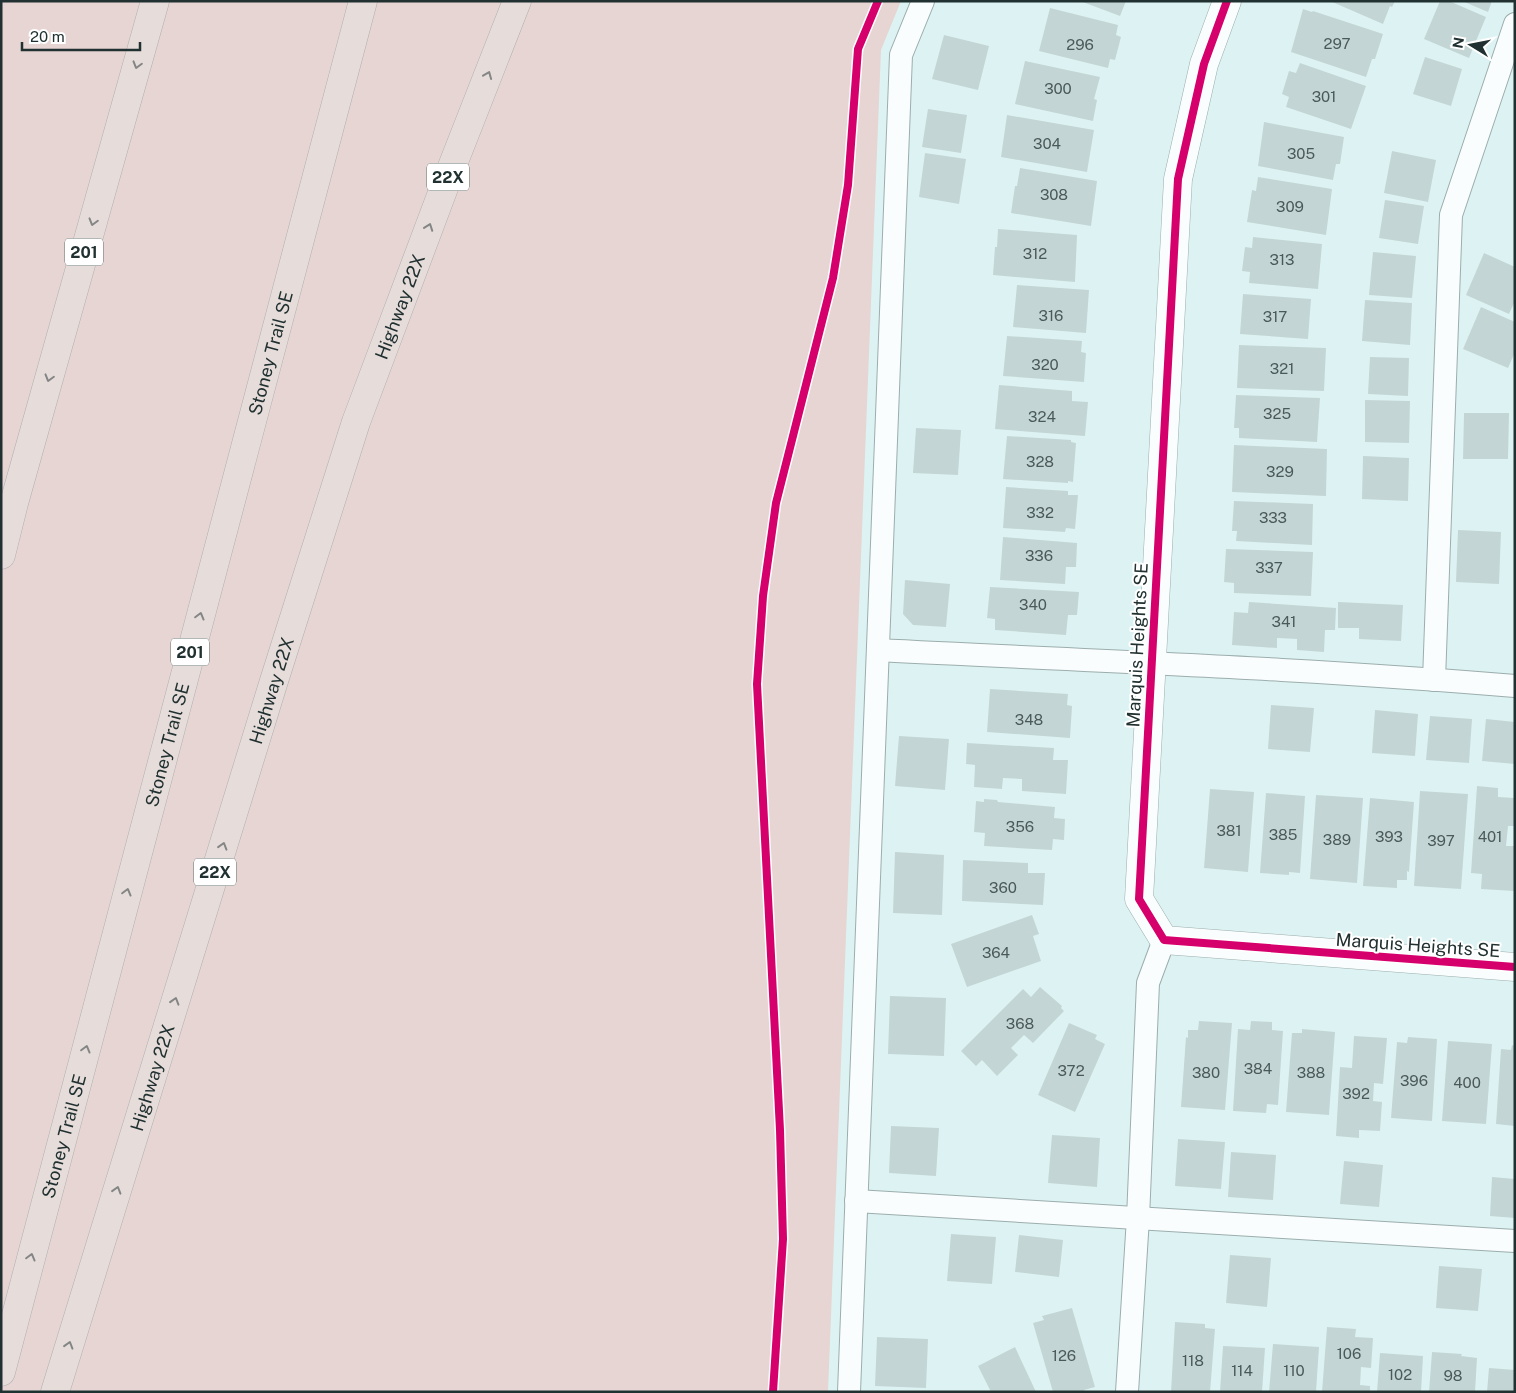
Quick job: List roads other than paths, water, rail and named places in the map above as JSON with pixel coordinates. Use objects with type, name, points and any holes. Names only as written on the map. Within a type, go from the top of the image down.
[{"type":"highway","name":"201","points":[[1,555],[154,1]]},
{"type":"highway","name":"Stoney Trail SE","points":[[1,1372],[363,1]]},
{"type":"highway","name":"Highway 22X","points":[[55,1392],[273,684],[356,422],[448,177],[517,1]]},
{"type":"street","name":"Marquis Heights SE","points":[[1227,1],[1204,64],[1178,178],[1139,899],[1164,940],[1515,967]]},
{"type":"lane","points":[[849,1392],[901,55],[923,1]]},
{"type":"lane","points":[[1434,680],[1451,215],[1509,60],[1515,24]]},
{"type":"lane","points":[[878,650],[1152,663],[1515,686]]},
{"type":"lane","points":[[1127,1392],[1138,1218],[1148,983],[1164,940]]},
{"type":"lane","points":[[856,1201],[1515,1241]]}]
